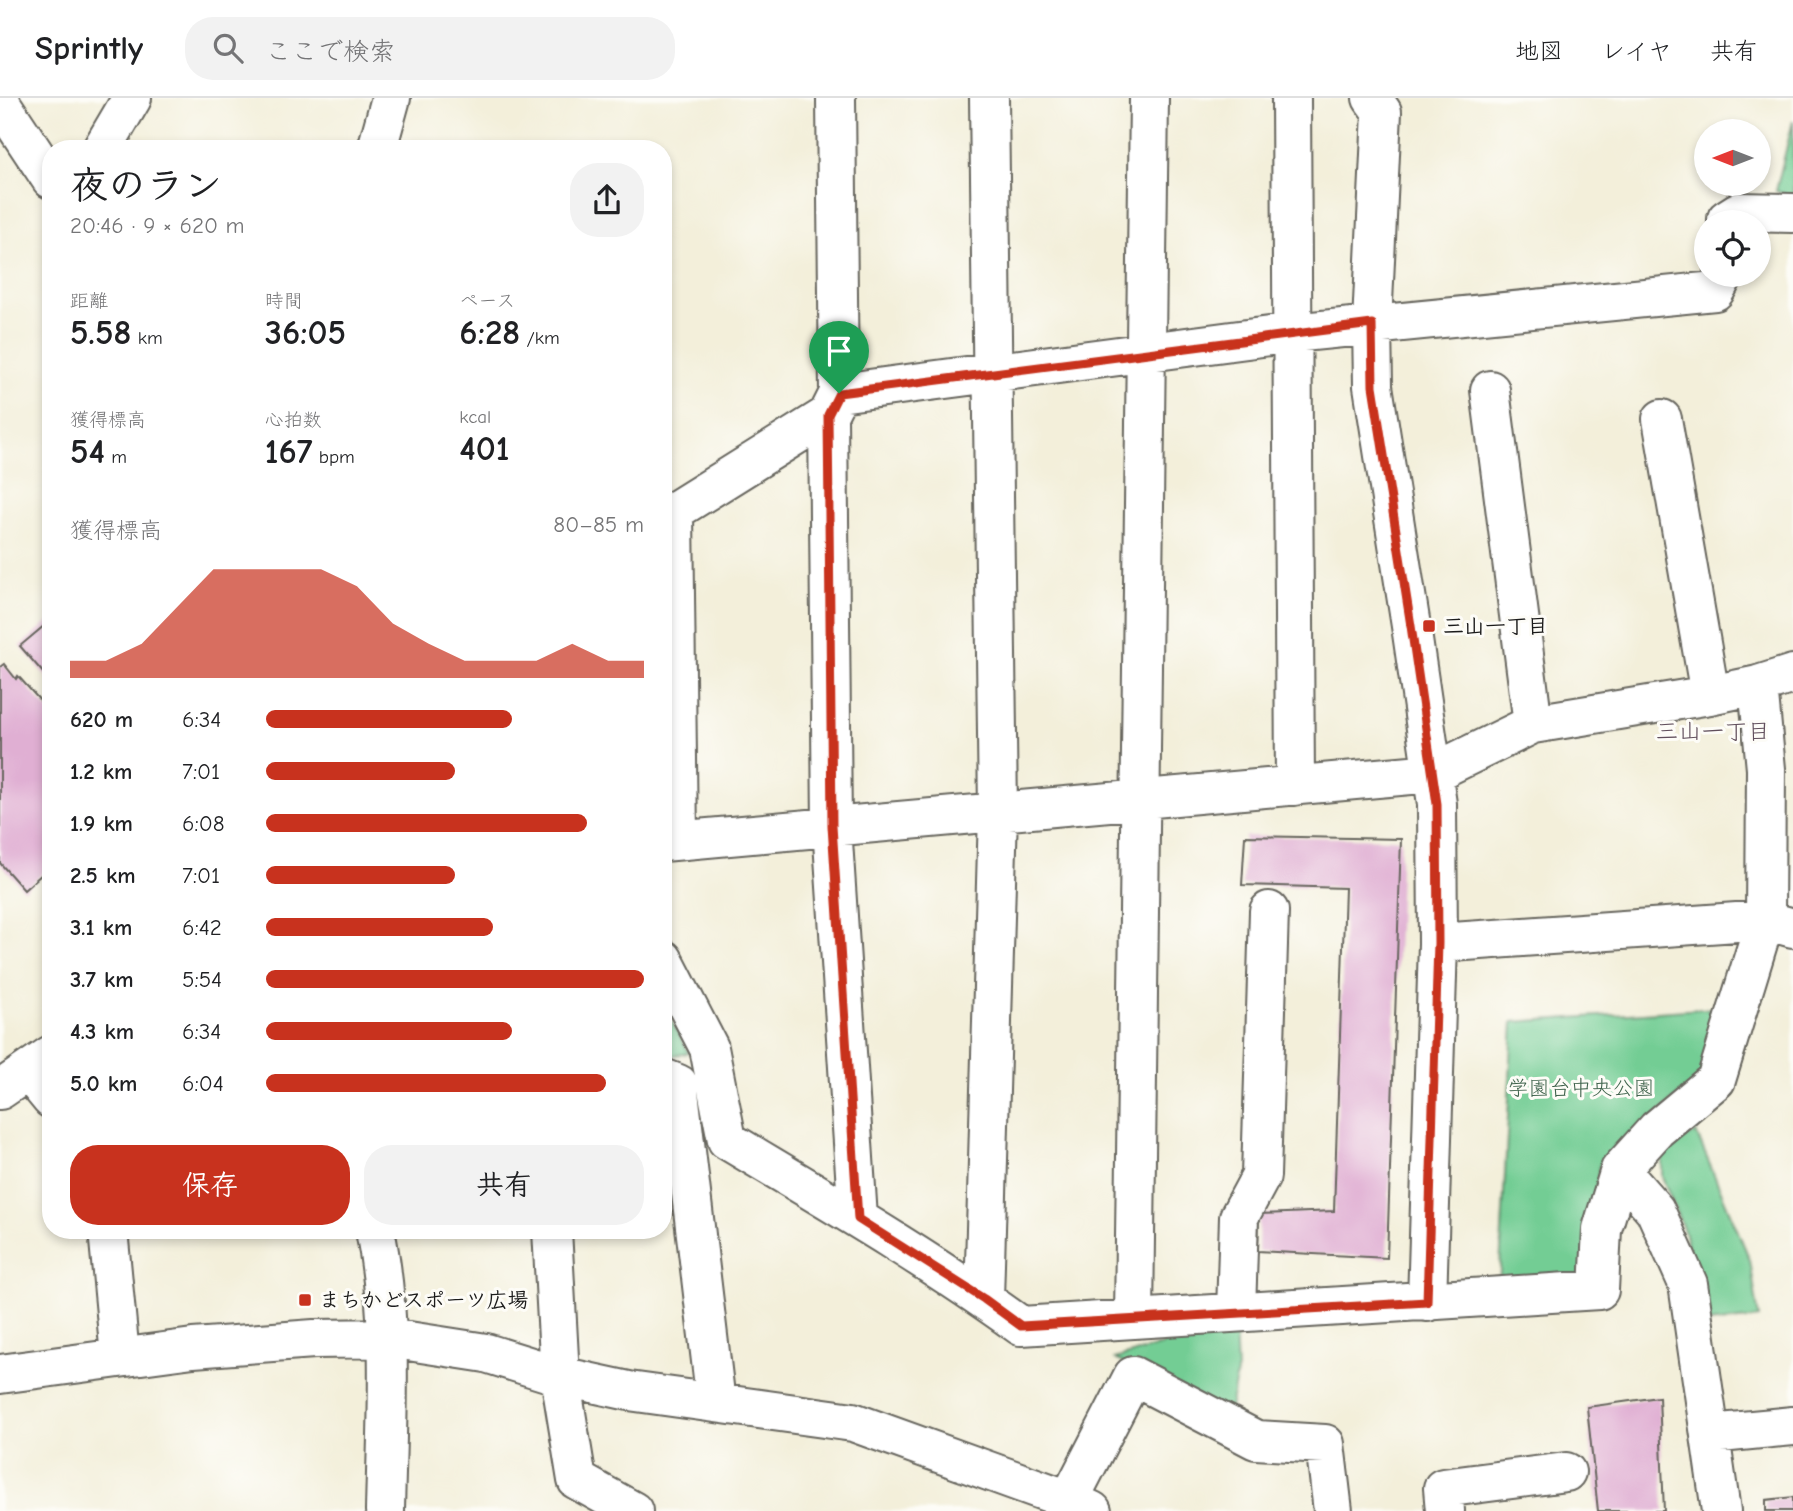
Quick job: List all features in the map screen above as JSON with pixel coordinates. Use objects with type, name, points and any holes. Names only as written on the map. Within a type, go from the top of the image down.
[{"type":"street","points":[[107,140],[132,98]]},
{"type":"street","points":[[379,140],[391,98]]},
{"type":"street","points":[[836,98],[832,826],[858,1219]]},
{"type":"street","points":[[984,1299],[998,813],[989,98]]},
{"type":"street","points":[[1134,1318],[1149,98]]},
{"type":"street","points":[[1291,98],[1295,786]]},
{"type":"street","points":[[1372,98],[1382,112],[1372,324],[1373,386],[1437,804],[1438,943],[1427,1302]]},
{"type":"street","points":[[0,102],[42,165]]},
{"type":"street","points":[[1771,213],[1793,213]]},
{"type":"street","points":[[672,513],[834,404],[994,373],[1292,333],[1715,291],[1717,287]]},
{"type":"street","points":[[1490,390],[1533,724]]},
{"type":"street","points":[[1662,419],[1710,695]]},
{"type":"street","points":[[672,841],[1433,773],[1533,724],[1710,695],[1776,679],[1779,924],[1716,1080],[1657,1129],[1620,1170],[1602,1229],[1598,1290],[1021,1326],[984,1299],[858,1219],[727,1140],[709,1048],[672,976]]},
{"type":"street","points":[[1236,1312],[1239,1217],[1261,1176],[1269,911]]},
{"type":"street","points":[[1438,943],[1779,924]]},
{"type":"street","points":[[672,1081],[678,1083],[716,1404]]},
{"type":"street","points":[[1620,1170],[1655,1210],[1688,1284],[1721,1511]]},
{"type":"street","points":[[109,1239],[120,1356]]},
{"type":"street","points":[[377,1239],[383,1271],[389,1338],[385,1511]]},
{"type":"street","points":[[552,1239],[560,1376],[577,1480],[633,1511]]},
{"type":"street","points":[[0,1374],[120,1356],[301,1340],[389,1338],[486,1353],[560,1376],[629,1391],[853,1422],[1081,1505],[1133,1376],[1256,1440],[1325,1444],[1333,1511]]},
{"type":"street","points":[[1710,1434],[1793,1426]]},
{"type":"street","points":[[1445,1511],[1443,1488],[1566,1472]]},
{"type":"green space","points":[[1793,121],[1793,197],[1776,191]]},
{"type":"green space","name":"学園台中央公園","points":[[1729,1007],[1710,1068],[1599,1166],[1588,1269],[1574,1284],[1499,1288],[1513,1022]]},
{"type":"green space","points":[[672,1022],[689,1053],[672,1056]]},
{"type":"green space","points":[[1696,1132],[1750,1260],[1759,1318],[1708,1323],[1684,1231],[1662,1177],[1662,1153]]},
{"type":"green space","points":[[1235,1323],[1237,1373],[1228,1418],[1115,1359]]},
{"type":"building","points":[[42,628],[42,672],[20,646]]},
{"type":"building","points":[[4,664],[42,703],[42,874],[24,890],[0,863],[0,667]]},
{"type":"building","points":[[1245,836],[1401,839],[1387,1258],[1258,1251],[1259,1214],[1334,1211],[1345,888],[1242,885]]},
{"type":"building","points":[[1659,1397],[1664,1511],[1598,1511],[1587,1407]]},
{"type":"building","points":[[1793,1497],[1793,1511],[1766,1511],[1766,1500]]},
{"type":"place","name":"三山一丁目","points":[[1429,626]]},
{"type":"place","name":"まちかどスポーツ広場","points":[[305,1300]]},
{"type":"district","name":"三山一丁目","points":[[1713,731]]},
{"type":"route","points":[[1372,324],[1373,386],[1437,804],[1438,943],[1427,1302],[1021,1326],[984,1299],[858,1219],[832,826],[828,415],[839,393],[1372,324]]}]
